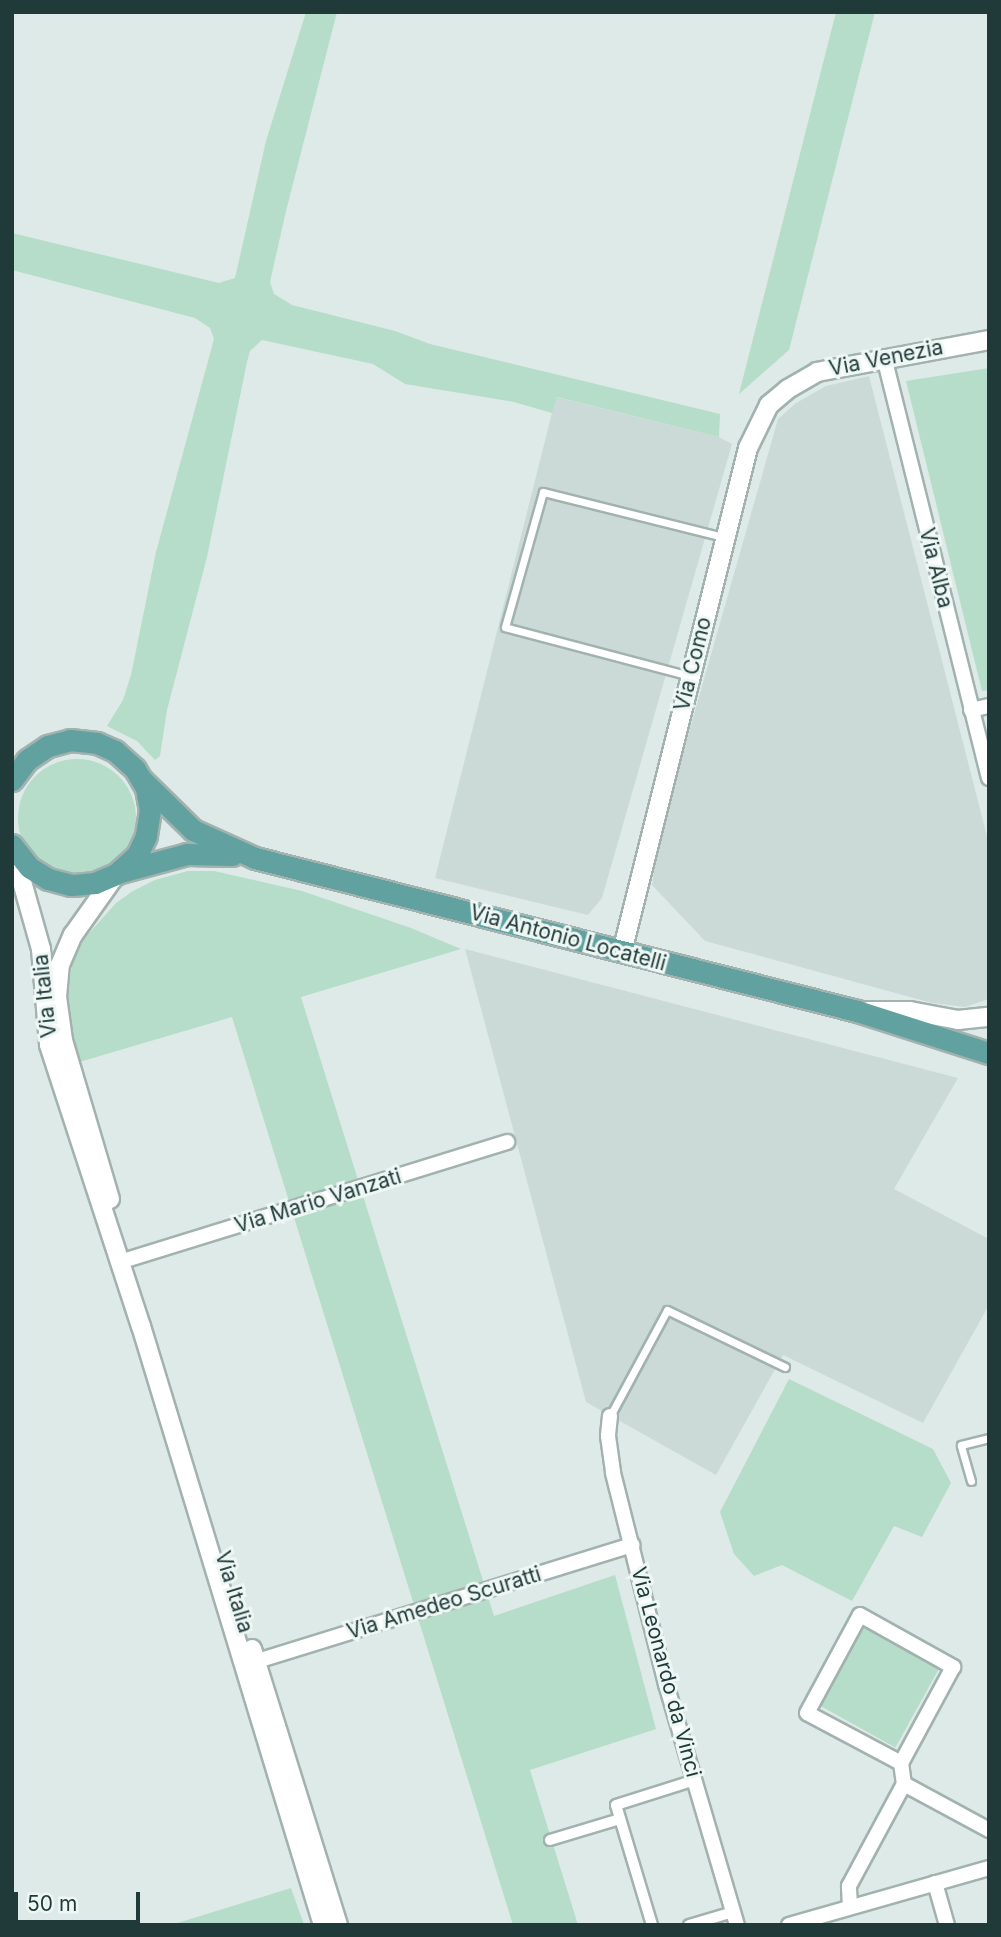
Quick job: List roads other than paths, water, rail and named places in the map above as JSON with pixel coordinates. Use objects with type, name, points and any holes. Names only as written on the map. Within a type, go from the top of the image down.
[{"type":"main road","name":"Via Antonio Locatelli","points":[[36,753],[63,741],[97,743],[122,756],[142,780],[193,830],[255,858],[881,1018],[989,1038]]},
{"type":"main road","points":[[12,761],[36,753]]},
{"type":"main road","points":[[12,780],[36,753]]},
{"type":"main road","points":[[117,873],[137,853],[147,831],[149,805],[142,780]]},
{"type":"main road","name":"Via Antonio Locatelli","points":[[12,846],[29,867],[55,882],[86,885],[117,873],[187,854],[255,858]]},
{"type":"main road","name":"Via Antonio Locatelli","points":[[881,1018],[989,1053]]},
{"type":"street","name":"Via Venezia","points":[[788,389],[817,372],[884,357],[989,340]]},
{"type":"street","name":"Via Alba","points":[[884,357],[989,778]]},
{"type":"street","name":"Via Como","points":[[622,952],[748,448],[769,405],[788,389]]},
{"type":"street","points":[[971,710],[989,706]]},
{"type":"street","name":"Via Italia","points":[[12,846],[38,936],[47,1037],[141,1326],[324,1925]]},
{"type":"street","name":"Via Italia","points":[[117,873],[73,935],[60,965],[57,997],[63,1040],[338,1925]]},
{"type":"street","points":[[857,1012],[910,1011],[958,1020],[989,1017]]},
{"type":"street","name":"Via Mario Vanzati","points":[[129,1259],[507,1142]]},
{"type":"street","name":"Via Italia","points":[[93,1184],[104,1203],[116,1242],[129,1259],[127,1269],[140,1310],[141,1326]]},
{"type":"street","name":"Via Leonardo da Vinci","points":[[610,1416],[609,1456],[735,1919]]},
{"type":"street","name":"Via Amedeo Scuratti","points":[[257,1661],[632,1545]]},
{"type":"street","points":[[226,1602],[235,1615],[248,1653],[257,1661],[255,1673],[264,1711],[264,1730]]},
{"type":"street","points":[[850,1907],[849,1886],[904,1784],[901,1763],[953,1667],[860,1615],[807,1713],[901,1763]]},
{"type":"street","points":[[652,1925],[616,1805],[695,1780]]},
{"type":"street","points":[[904,1784],[989,1830]]},
{"type":"street","points":[[550,1840],[620,1819]]},
{"type":"street","points":[[789,1925],[826,1920],[850,1907],[989,1868]]},
{"type":"street","points":[[935,1883],[947,1925]]},
{"type":"street","points":[[689,1925],[735,1919]]},
{"type":"lane","points":[[690,676],[505,627],[543,492],[725,537]]},
{"type":"lane","points":[[610,1416],[667,1310],[785,1367]]},
{"type":"lane","points":[[971,1481],[961,1445],[989,1437]]}]
